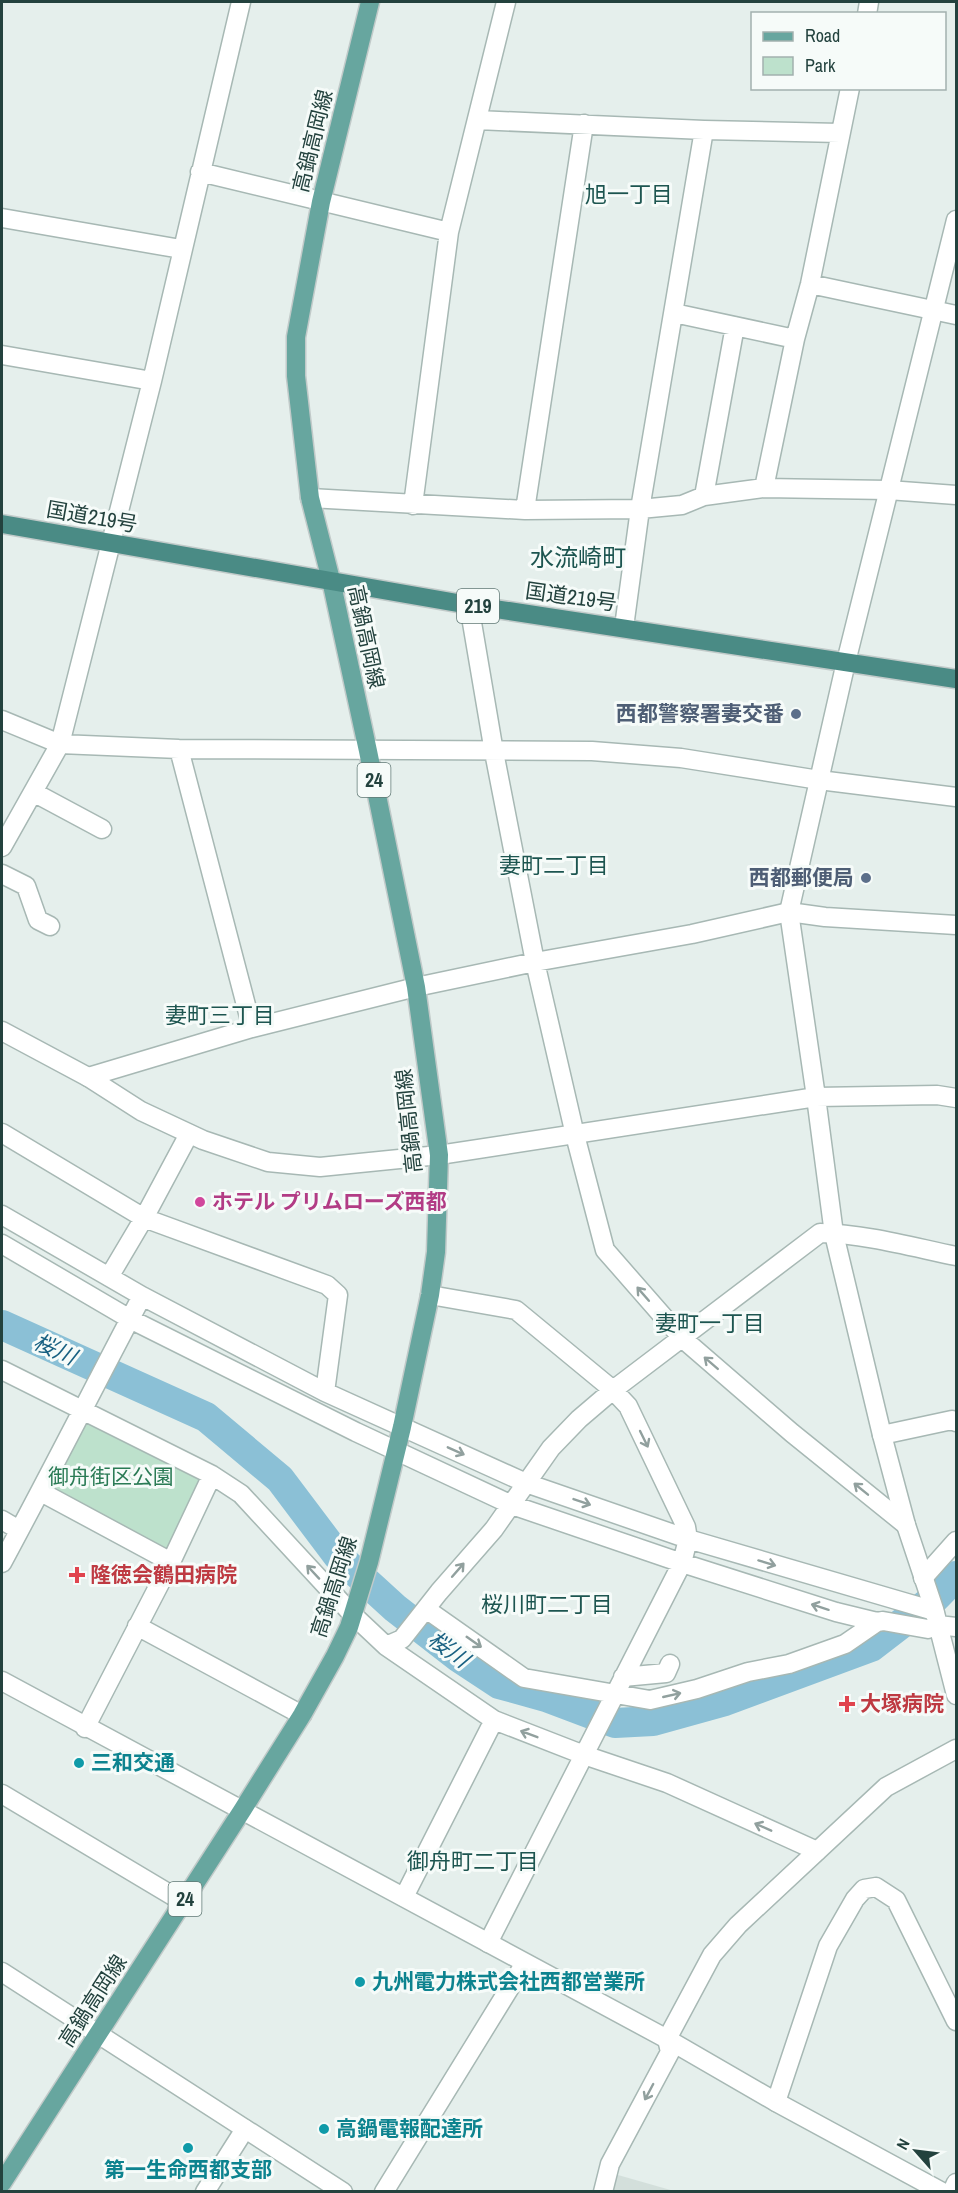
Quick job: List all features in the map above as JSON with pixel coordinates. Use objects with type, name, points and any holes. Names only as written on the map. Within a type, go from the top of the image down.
[{"type":"highway","name":"国道219号","points":[[2,524],[469,605],[957,679]]},
{"type":"main road","name":"高鍋高岡線","points":[[2,2183],[243,1809],[302,1715],[335,1656],[354,1611],[369,1562],[402,1427],[430,1295],[436,1252],[438,1155],[416,987],[331,580],[310,498],[296,376],[296,337],[321,202],[370,2]]},
{"type":"street","points":[[2,847],[60,744],[152,381],[181,249],[241,2]]},
{"type":"street","points":[[413,505],[449,232],[506,2]]},
{"type":"street","points":[[764,488],[795,339],[810,284],[850,90]]},
{"type":"street","points":[[477,120],[704,130],[840,133]]},
{"type":"street","points":[[525,510],[584,124]]},
{"type":"street","points":[[624,627],[640,508],[704,130]]},
{"type":"street","points":[[200,172],[449,232]]},
{"type":"street","points":[[2,218],[181,249]]},
{"type":"street","points":[[957,220],[846,662],[789,912],[834,1234],[906,1525],[957,1695]]},
{"type":"street","points":[[810,284],[957,315]]},
{"type":"street","points":[[674,313],[795,339]]},
{"type":"street","points":[[704,496],[735,326]]},
{"type":"street","points":[[2,355],[152,381]]},
{"type":"street","points":[[310,498],[525,510],[682,505],[704,496],[764,488],[888,490],[957,495]]},
{"type":"street","points":[[469,605],[494,752],[535,962],[575,1135],[606,1250],[682,1338],[792,1433],[906,1525]]},
{"type":"street","points":[[2,720],[60,744],[179,749],[592,752],[681,758],[819,780],[957,797]]},
{"type":"street","points":[[179,749],[252,1028]]},
{"type":"street","points":[[33,792],[102,829]]},
{"type":"street","points":[[2,874],[26,886],[38,921],[50,926]]},
{"type":"street","points":[[88,1077],[252,1028],[416,987],[535,962],[692,934],[789,912],[825,917],[957,925]]},
{"type":"street","points":[[2,1031],[88,1077],[141,1111],[189,1134],[268,1162],[320,1167],[438,1155],[816,1098],[926,1095],[957,1098]]},
{"type":"street","points":[[2,1133],[144,1218],[327,1285],[338,1295],[325,1392]]},
{"type":"street","points":[[109,1277],[189,1134]]},
{"type":"street","points":[[2,1215],[142,1296],[325,1392],[526,1483],[688,1539],[888,1599],[957,1627]]},
{"type":"street","points":[[394,1642],[424,1612],[512,1505],[551,1448],[579,1419],[613,1390],[820,1233],[910,1246],[957,1256]]},
{"type":"street","points":[[2,1244],[130,1319],[396,1451],[512,1505],[836,1612],[880,1622],[933,1617]]},
{"type":"street","points":[[430,1295],[516,1310],[613,1390],[628,1406],[686,1527],[688,1539],[682,1563],[488,1943]]},
{"type":"street","points":[[2,1563],[142,1296]]},
{"type":"street","points":[[2,1370],[212,1475],[241,1494],[354,1611],[494,1720],[667,1783],[817,1851]]},
{"type":"street","points":[[882,1435],[952,1420],[957,1422]]},
{"type":"street","points":[[85,1728],[171,1562],[212,1475]]},
{"type":"street","points":[[41,1492],[171,1562]]},
{"type":"street","points":[[2,1520],[20,1530]]},
{"type":"street","points":[[924,1581],[957,1541]]},
{"type":"street","points":[[424,1612],[524,1678],[613,1697],[650,1700],[697,1689],[748,1672],[789,1664],[845,1644],[880,1622]]},
{"type":"street","points":[[137,1626],[302,1715]]},
{"type":"street","points":[[623,1677],[666,1673],[670,1664]]},
{"type":"street","points":[[2,1681],[85,1728],[243,1809],[667,2039],[776,2102],[942,2192]]},
{"type":"street","points":[[404,1897],[494,1720]]},
{"type":"street","points":[[603,2192],[610,2164],[670,2052],[667,2039],[712,1954],[738,1925],[886,1787],[957,1749]]},
{"type":"street","points":[[2,1794],[183,1902]]},
{"type":"street","points":[[776,2102],[828,1946],[855,1899],[864,1889],[876,1887],[896,1900],[957,2021]]},
{"type":"street","points":[[384,2192],[525,1963]]},
{"type":"street","points":[[2,1972],[343,2192]]},
{"type":"street","points":[[205,2192],[245,2129]]},
{"type":"street","points":[[952,2192],[957,2183]]},
{"type":"shaded area","points":[[611,2173],[674,2191],[605,2192]]},
{"type":"green space","name":"御舟街区公園","points":[[88,1420],[202,1479],[166,1550],[51,1490]]},
{"type":"waterway","name":"桜川","points":[[2,1325],[206,1417],[280,1479],[338,1556],[395,1608],[458,1657],[499,1684],[546,1697],[615,1723],[653,1721],[725,1701],[871,1647],[936,1597],[956,1576]]},
{"type":"place","name":"西都警察署妻交番","points":[[796,714]]},
{"type":"place","name":"西都郵便局","points":[[866,878]]},
{"type":"place","name":"ホテル プリムローズ西都","points":[[200,1202]]},
{"type":"place","name":"隆徳会鶴田病院","points":[[77,1575]]},
{"type":"place","name":"大塚病院","points":[[847,1704]]},
{"type":"place","name":"三和交通","points":[[79,1763]]},
{"type":"place","name":"九州電力株式会社西都営業所","points":[[360,1982]]},
{"type":"place","name":"高鍋電報配達所","points":[[324,2129]]},
{"type":"place","name":"第一生命西都支部","points":[[188,2148]]},
{"type":"district","name":"旭一丁目","points":[[629,194]]},
{"type":"district","name":"水流崎町","points":[[578,558]]},
{"type":"district","name":"妻町二丁目","points":[[554,865]]},
{"type":"district","name":"妻町三丁目","points":[[220,1015]]},
{"type":"district","name":"妻町一丁目","points":[[710,1323]]},
{"type":"district","name":"桜川町二丁目","points":[[547,1604]]},
{"type":"district","name":"御舟町二丁目","points":[[473,1861]]}]
